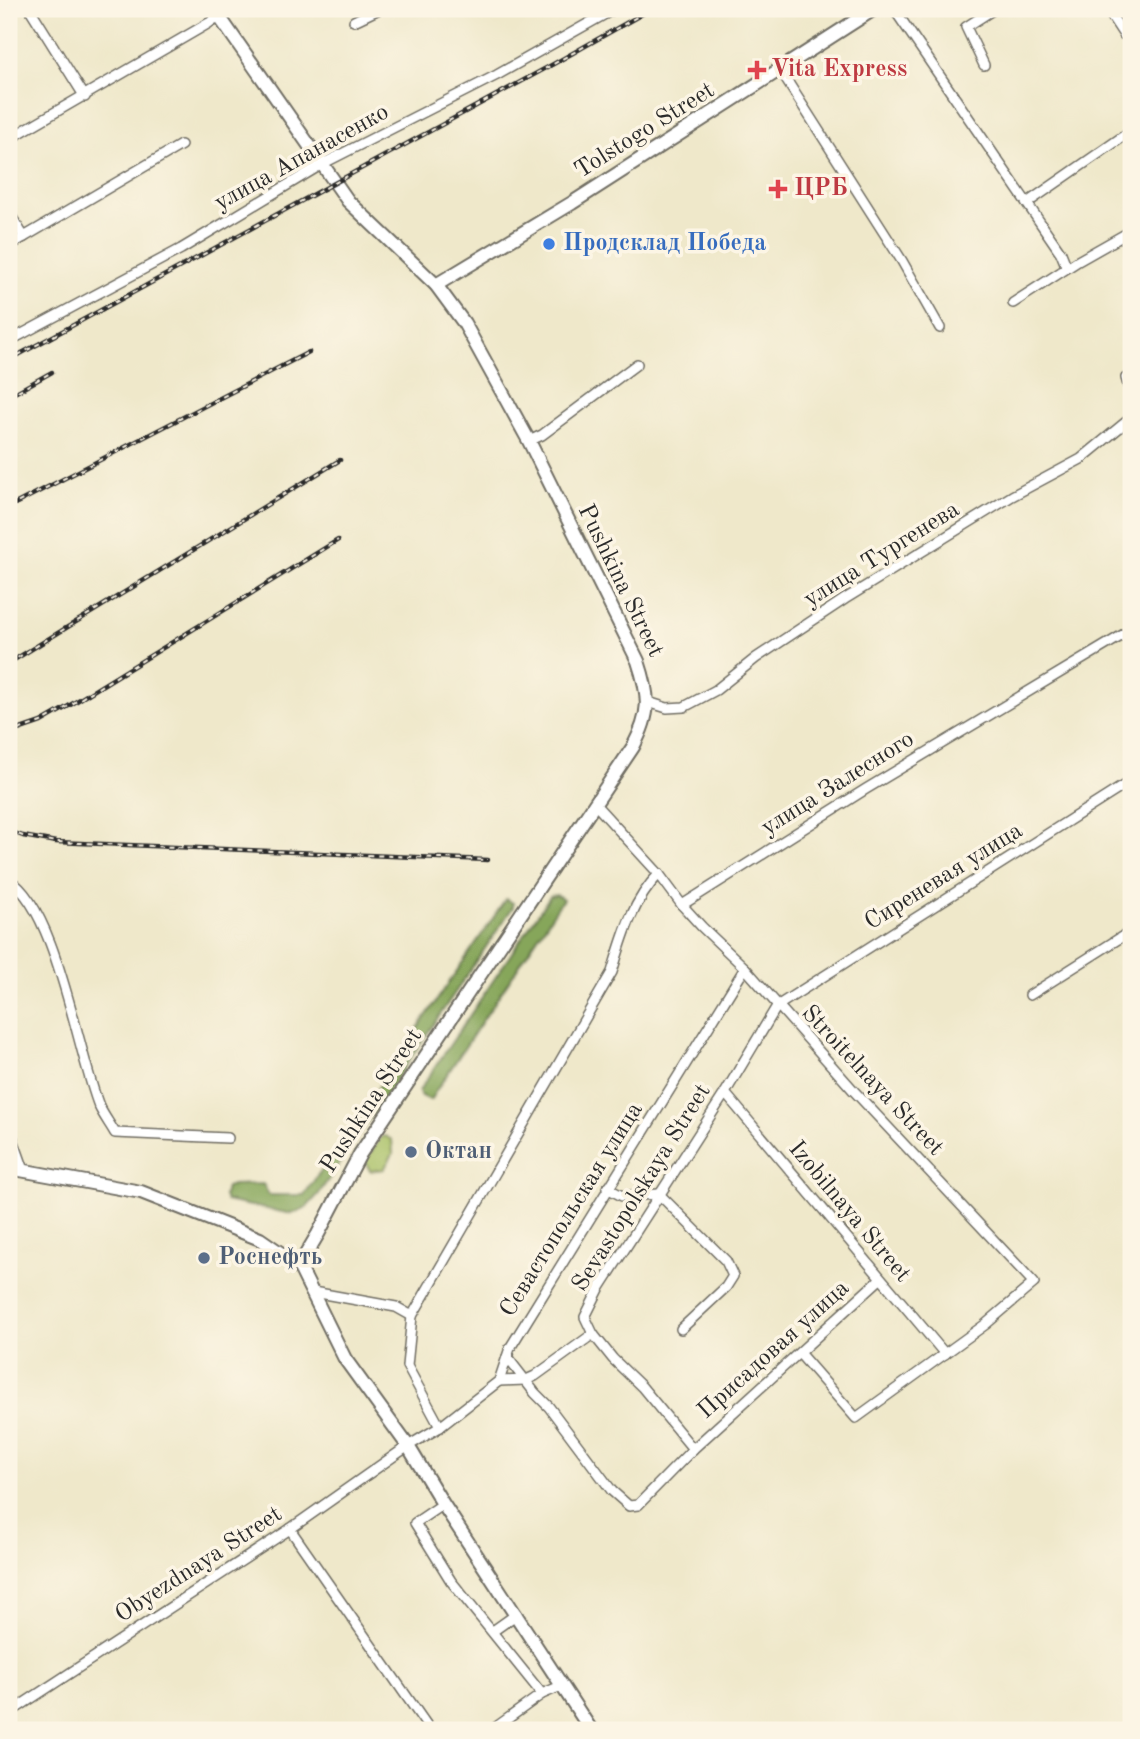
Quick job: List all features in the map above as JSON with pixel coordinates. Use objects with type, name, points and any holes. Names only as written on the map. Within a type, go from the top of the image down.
[{"type":"main road","name":"Tolstogo Street","points":[[436,285],[584,196],[874,9]]},
{"type":"main road","name":"Pushkina Street","points":[[221,11],[348,201],[436,285],[464,323],[529,441],[638,661],[646,683],[648,702],[645,726],[633,747],[360,1154],[299,1266]]},
{"type":"main road","points":[[9,1168],[141,1192],[260,1239],[299,1266],[345,1359],[408,1446],[591,1730]]},
{"type":"street","points":[[30,9],[85,97]]},
{"type":"street","points":[[354,21],[379,9]]},
{"type":"street","name":"улица Апанасенко","points":[[9,341],[181,248],[324,163],[497,75],[614,9]]},
{"type":"street","points":[[894,9],[1061,253],[1067,268]]},
{"type":"street","points":[[984,65],[967,27],[994,9]]},
{"type":"street","points":[[1107,9],[1124,35]]},
{"type":"street","points":[[9,139],[85,97],[221,11]]},
{"type":"street","points":[[780,70],[902,261],[940,328]]},
{"type":"street","points":[[1027,204],[1131,131]]},
{"type":"street","points":[[9,246],[181,145]]},
{"type":"street","points":[[9,213],[24,237]]},
{"type":"street","points":[[1013,303],[1131,231]]},
{"type":"street","points":[[529,441],[542,435],[637,364]]},
{"type":"street","points":[[1131,375],[1126,378],[1131,395]]},
{"type":"street","name":"улица Тургенева","points":[[648,702],[667,708],[684,707],[716,690],[756,658],[845,599],[1012,496],[1081,459],[1131,418]]},
{"type":"street","name":"улица Залесного","points":[[682,905],[866,789],[1131,630]]},
{"type":"street","name":"Сиреневая улица","points":[[777,1006],[1131,781]]},
{"type":"street","points":[[594,803],[659,874],[682,905]]},
{"type":"street","points":[[440,1427],[407,1366],[412,1316],[612,972],[628,920],[649,884],[659,874]]},
{"type":"street","points":[[9,880],[16,884],[37,911],[60,975],[99,1107],[115,1133],[228,1138]]},
{"type":"street","name":"Stroitelnaya Street","points":[[682,905],[702,928],[745,968],[777,1006],[1034,1283],[945,1354]]},
{"type":"street","points":[[1030,995],[1131,931]]},
{"type":"street","name":"Севастопольская улица","points":[[499,1381],[510,1348],[745,968]]},
{"type":"street","name":"Sevastopolskaya Street","points":[[526,1380],[593,1334],[585,1317],[599,1289],[725,1093],[777,1006]]},
{"type":"street","name":"Izobilnaya Street","points":[[725,1093],[945,1354]]},
{"type":"street","points":[[9,1128],[24,1170]]},
{"type":"street","points":[[607,1188],[622,1196],[659,1194],[726,1261],[733,1276],[726,1287],[681,1329]]},
{"type":"street","name":"Присадовая улица","points":[[507,1357],[535,1393],[550,1407],[612,1491],[629,1506],[638,1505],[693,1449],[880,1279]]},
{"type":"street","points":[[313,1292],[396,1307],[412,1316]]},
{"type":"street","name":"Присадовая улица","points":[[593,1334],[613,1359],[642,1387],[693,1449]]},
{"type":"street","points":[[800,1354],[856,1418],[945,1354]]},
{"type":"street","points":[[408,1446],[440,1427],[499,1381],[526,1380]]},
{"type":"street","name":"Obyezdnaya Street","points":[[9,1713],[290,1529],[408,1446]]},
{"type":"street","points":[[443,1504],[415,1523],[451,1581],[542,1694]]},
{"type":"street","points":[[290,1529],[430,1730]]},
{"type":"street","points":[[493,1631],[517,1614]]},
{"type":"street","points":[[492,1730],[542,1694],[561,1686]]},
{"type":"green space","points":[[557,895],[563,899],[430,1100],[420,1095],[419,1091],[550,896]]},
{"type":"green space","points":[[506,899],[513,903],[513,907],[318,1195],[307,1207],[292,1214],[226,1201],[226,1187],[233,1185],[263,1184],[269,1195],[304,1195],[320,1172],[329,1165],[390,1069]]},
{"type":"green space","points":[[381,1137],[392,1140],[393,1154],[384,1169],[370,1171],[365,1161]]},
{"type":"railway","points":[[9,360],[651,9]]},
{"type":"railway","points":[[9,507],[309,352]]},
{"type":"railway","points":[[9,396],[52,372]]},
{"type":"railway","points":[[9,663],[340,460]]},
{"type":"railway","points":[[9,733],[41,722],[67,707],[338,540]]},
{"type":"railway","points":[[9,831],[56,842],[488,860]]},
{"type":"place","name":"Vita Express","points":[[757,70]]},
{"type":"place","name":"ЦРБ","points":[[778,189]]},
{"type":"place","name":"Продсклад Победа","points":[[549,244]]},
{"type":"place","name":"Октан","points":[[411,1152]]},
{"type":"place","name":"Роснефть","points":[[204,1258]]}]
